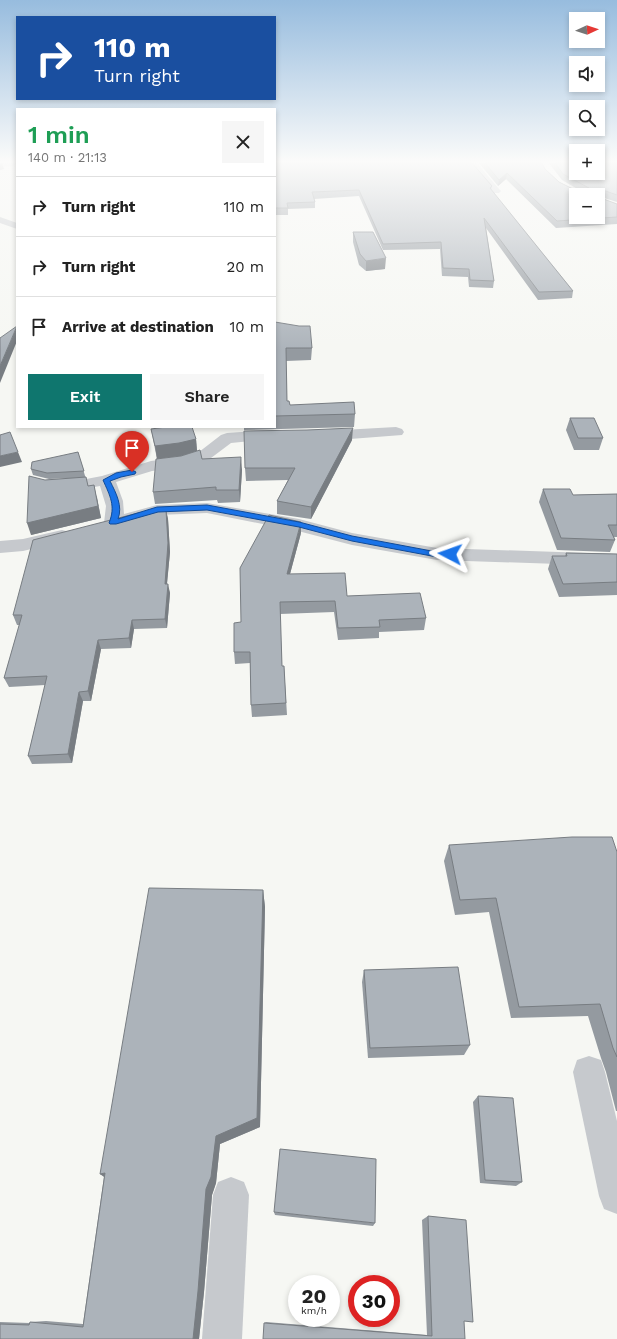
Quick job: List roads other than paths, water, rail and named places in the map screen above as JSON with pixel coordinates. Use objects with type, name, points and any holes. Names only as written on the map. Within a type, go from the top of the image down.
[{"type":"street","points":[[307,436],[396,432]]},
{"type":"street","points":[[42,484],[48,486],[81,485],[106,480],[151,466],[183,462],[205,455],[227,438],[287,435]]},
{"type":"street","points":[[106,480],[113,496],[117,512],[106,525],[157,510],[207,508],[299,525],[352,539],[437,554],[617,560]]},
{"type":"street","points":[[0,547],[23,545],[76,532]]},
{"type":"street","points":[[589,1072],[617,1196]]},
{"type":"street","points":[[222,1339],[231,1195]]}]
